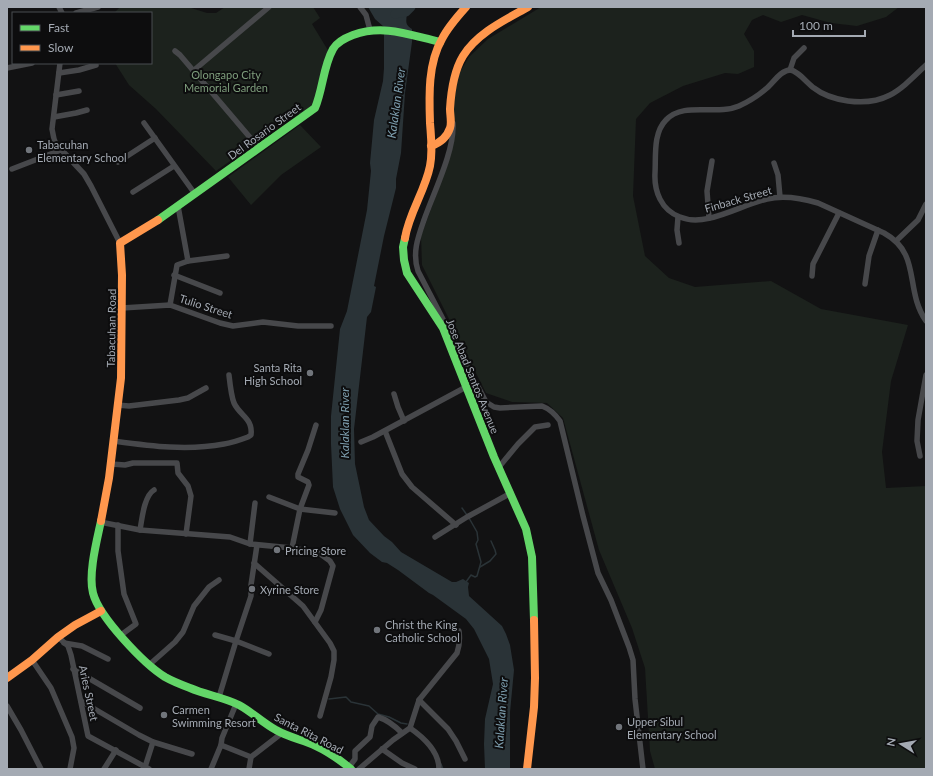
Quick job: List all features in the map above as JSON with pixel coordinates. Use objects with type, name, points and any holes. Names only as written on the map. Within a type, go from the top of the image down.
[{"type":"main road","name":"Jose Abad Santos Avenue","points":[[466,7],[449,27],[436,50],[433,62],[430,91],[430,168],[405,236],[402,251],[403,264],[407,273],[443,328],[499,467],[526,529],[532,557],[535,678],[534,707],[527,769]]},
{"type":"main road","points":[[431,146],[439,143],[447,132],[445,127],[450,114],[458,67],[465,53],[486,34],[528,7]]},
{"type":"main road","name":"Del Rosario Street","points":[[120,243],[151,225],[315,108],[320,96],[330,57],[337,43],[344,38],[370,30],[381,30],[440,42]]},
{"type":"main road","name":"Tabacuhan Road","points":[[101,611],[92,587],[95,549],[111,464],[121,378],[122,308],[120,243]]},
{"type":"main road","points":[[7,678],[32,660],[74,625],[101,611]]},
{"type":"main road","name":"Santa Rita Road","points":[[101,611],[149,665],[165,677],[191,689],[219,697],[236,704],[277,731],[316,746],[334,756],[350,768]]},
{"type":"street","points":[[80,12],[98,7]]},
{"type":"street","points":[[193,71],[269,7]]},
{"type":"street","points":[[360,7],[366,15],[370,30]]},
{"type":"street","points":[[790,70],[794,58],[804,48]]},
{"type":"street","points":[[175,51],[259,148]]},
{"type":"street","points":[[7,68],[27,64]]},
{"type":"street","name":"Tabacuhan Road","points":[[60,64],[52,130],[54,139],[61,150],[84,174],[92,186],[120,243]]},
{"type":"street","points":[[679,243],[676,230],[678,217],[664,204],[655,190],[657,136],[666,120],[672,116],[688,111],[721,110],[738,106],[752,99],[782,74],[790,70],[795,71],[809,85],[828,97],[859,102],[873,102],[896,92],[926,65]]},
{"type":"street","points":[[59,73],[96,66]]},
{"type":"street","points":[[56,95],[79,91]]},
{"type":"street","points":[[54,117],[87,110]]},
{"type":"street","points":[[450,114],[453,121],[454,131],[417,241],[416,264],[486,402],[494,407],[500,408],[542,406],[554,413],[560,421],[598,573],[611,600],[633,660],[635,699],[644,769]]},
{"type":"street","points":[[144,123],[195,194]]},
{"type":"street","points":[[118,162],[155,138]]},
{"type":"street","points":[[12,170],[61,150]]},
{"type":"street","points":[[709,218],[707,191],[712,161]]},
{"type":"street","points":[[774,163],[778,175],[780,197]]},
{"type":"street","points":[[133,192],[174,166]]},
{"type":"street","name":"Finback Street","points":[[678,217],[687,220],[709,218],[766,199],[780,197],[806,199],[818,203],[892,237],[904,249],[916,301],[926,320]]},
{"type":"street","points":[[896,241],[918,220],[926,204]]},
{"type":"street","points":[[178,206],[188,261]]},
{"type":"street","points":[[812,276],[813,264],[839,212]]},
{"type":"street","points":[[866,284],[869,256],[878,230]]},
{"type":"street","points":[[170,305],[174,275],[177,265],[188,261],[227,256]]},
{"type":"street","points":[[174,275],[220,293]]},
{"type":"street","name":"Tulio Street","points":[[122,308],[170,305],[220,323],[233,326],[263,322],[298,326],[331,326]]},
{"type":"street","points":[[114,441],[167,448],[190,448],[226,444],[248,437],[251,435],[252,430],[247,418],[237,408],[234,402],[229,375]]},
{"type":"street","points":[[920,456],[917,441],[918,420],[926,375]]},
{"type":"street","points":[[361,442],[466,386]]},
{"type":"street","points":[[117,405],[146,405],[180,400],[188,398],[206,388]]},
{"type":"street","points":[[394,394],[404,420]]},
{"type":"street","points":[[499,467],[518,444],[535,427],[548,425]]},
{"type":"street","points":[[292,548],[300,509],[309,486],[308,482],[298,477],[298,474],[316,426]]},
{"type":"street","points":[[385,430],[402,474],[407,481],[429,503],[456,525]]},
{"type":"street","points":[[111,464],[125,466],[133,463],[177,463],[178,473],[188,486],[191,496],[186,534]]},
{"type":"street","points":[[140,530],[147,498],[154,490]]},
{"type":"street","points":[[435,537],[467,517],[511,493]]},
{"type":"street","points":[[269,497],[300,509],[335,513]]},
{"type":"street","points":[[250,544],[255,503]]},
{"type":"street","points":[[100,522],[140,530],[230,537],[250,544],[292,548],[319,553],[330,561],[333,566],[321,610],[315,622]]},
{"type":"street","points":[[118,525],[118,551],[124,594],[136,624],[121,635]]},
{"type":"street","points":[[219,697],[251,596],[251,584],[258,545]]},
{"type":"street","points":[[254,563],[303,606],[330,643],[334,651],[331,677],[320,716]]},
{"type":"street","points":[[149,665],[175,642],[183,632],[194,606],[209,587],[220,580]]},
{"type":"street","points":[[359,769],[410,728],[419,700],[457,653],[460,647],[460,631]]},
{"type":"street","points":[[215,635],[236,641],[269,654]]},
{"type":"street","name":"Aries Street","points":[[58,637],[68,646],[71,655],[88,736],[147,768]]},
{"type":"street","points":[[64,643],[82,646],[108,659]]},
{"type":"street","points":[[32,660],[51,688],[72,737],[74,748],[70,769]]},
{"type":"street","points":[[73,669],[140,708]]},
{"type":"street","points":[[419,700],[448,729],[465,759]]},
{"type":"street","points":[[81,701],[153,742],[192,754]]},
{"type":"street","points":[[211,769],[236,704]]},
{"type":"street","points":[[7,706],[41,769]]},
{"type":"street","points":[[350,768],[355,759],[355,751],[370,737],[372,726],[378,717],[392,724],[402,733]]},
{"type":"street","points":[[410,728],[431,748],[439,763],[439,769]]},
{"type":"street","points":[[249,769],[251,757],[282,733]]},
{"type":"street","points":[[147,768],[153,742]]},
{"type":"street","points":[[221,744],[251,757]]},
{"type":"street","points":[[382,749],[415,769]]},
{"type":"street","points":[[104,769],[116,750]]},
{"type":"street","points":[[134,769],[137,763]]},
{"type":"green space","name":"Olongapo City Memorial Garden","points":[[120,7],[188,7],[207,13],[216,13],[225,7],[313,7],[320,18],[312,24],[329,52],[315,105],[299,115],[298,113],[216,171],[156,109],[129,85],[116,64],[152,64],[152,12],[115,12]]},
{"type":"green space","points":[[541,7],[899,7],[886,17],[857,26],[831,23],[802,15],[781,22],[763,15],[752,20],[744,34],[754,51],[754,67],[738,74],[725,73],[683,86],[650,103],[636,119],[633,196],[645,256],[669,278],[695,287],[771,281],[821,309],[908,325],[891,381],[882,452],[886,488],[926,486],[926,769],[655,769],[650,751],[645,668],[632,628],[599,550],[563,418],[547,403],[512,402],[486,393],[422,265],[421,236],[448,163],[456,131],[452,109],[458,75],[469,57],[488,39]]},
{"type":"green space","points":[[300,125],[321,147],[281,175],[251,205],[228,177]]},
{"type":"water","name":"Kalaklan River","points":[[368,7],[403,7],[407,14],[407,24],[412,29],[412,42],[405,93],[401,153],[396,179],[396,188],[384,236],[374,286],[376,287],[371,312],[367,317],[354,429],[355,464],[364,507],[369,520],[401,552],[452,582],[463,579],[469,583],[469,596],[502,626],[510,645],[514,670],[510,712],[510,769],[485,769],[485,719],[493,684],[489,659],[474,629],[466,619],[398,570],[387,563],[382,562],[370,553],[353,535],[340,509],[333,487],[331,416],[340,329],[347,311],[367,210],[374,120],[383,81],[384,68],[384,27],[375,19]]},
{"type":"waterway","points":[[395,14],[406,12],[411,7]]},
{"type":"waterway","points":[[462,508],[467,515]]},
{"type":"waterway","points":[[466,582],[471,575],[475,577],[477,576],[481,562],[476,544],[478,540],[477,532],[469,518]]},
{"type":"waterway","points":[[480,567],[490,561],[496,554],[491,541]]},
{"type":"waterway","points":[[329,699],[346,697],[351,702],[369,706],[378,714],[407,724]]},
{"type":"waterway","points":[[441,764],[443,769]]},
{"type":"traffic: fast","points":[[158,220],[315,108],[330,56],[333,49],[342,40],[353,35],[375,30],[407,34],[440,42]]},
{"type":"traffic: fast","points":[[405,238],[403,247],[407,273],[443,328],[494,457],[526,529],[532,557],[534,620]]},
{"type":"traffic: fast","points":[[101,521],[92,567],[93,593],[97,603],[113,627],[146,662],[156,671],[177,683],[239,705],[276,730],[285,735],[321,748],[351,769]]},
{"type":"traffic: slow","points":[[405,238],[410,220],[425,184],[431,160],[430,80],[434,58],[437,48],[447,30],[466,7]]},
{"type":"traffic: slow","points":[[431,146],[443,139],[451,126],[450,109],[452,89],[457,68],[463,56],[476,40],[501,22],[528,7]]},
{"type":"traffic: slow","points":[[101,521],[109,478],[121,378],[122,275],[120,243],[158,220]]},
{"type":"traffic: slow","points":[[7,678],[32,660],[58,637],[75,625],[101,611]]},
{"type":"traffic: slow","points":[[527,769],[534,707],[534,620]]},
{"type":"place","name":"Tabacuhan Elementary School","points":[[29,150]]},
{"type":"place","name":"Santa Rita High School","points":[[310,373]]},
{"type":"place","name":"Pricing Store","points":[[277,550]]},
{"type":"place","name":"Xyrine Store","points":[[252,589]]},
{"type":"place","name":"Christ the King Catholic School","points":[[377,630]]},
{"type":"place","name":"Carmen Swimming Resort","points":[[164,715]]},
{"type":"place","name":"Upper Sibul Elementary School","points":[[619,727]]}]
